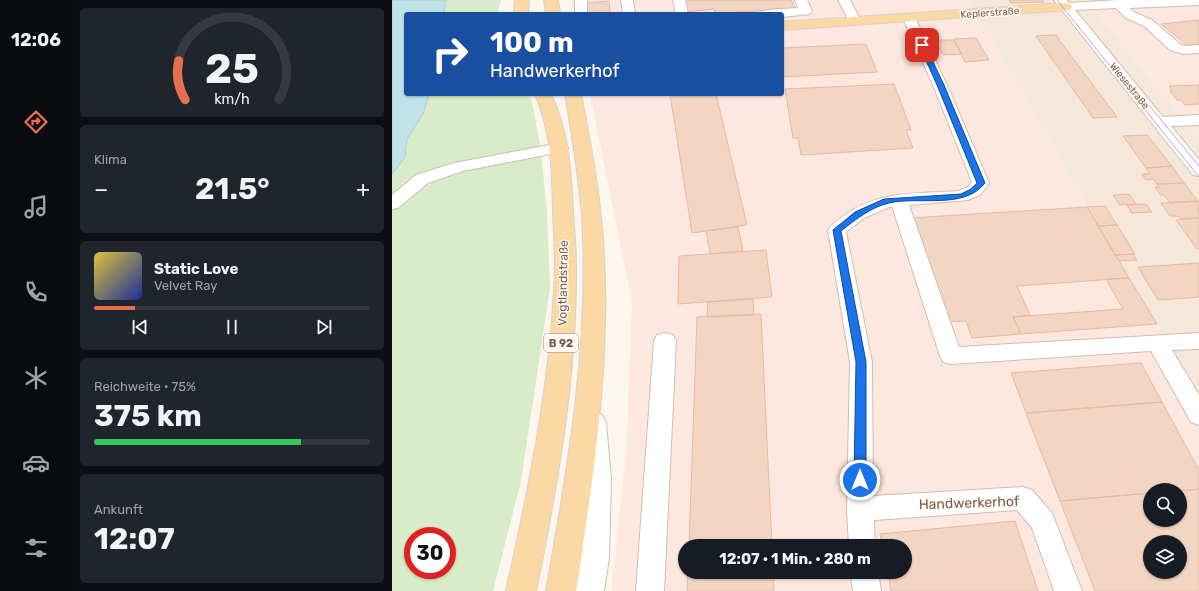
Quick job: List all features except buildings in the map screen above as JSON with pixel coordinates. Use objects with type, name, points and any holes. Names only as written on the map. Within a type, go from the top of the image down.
[{"type":"main road","points":[[521,12],[522,0]]},
{"type":"main road","points":[[551,0],[553,12]]},
{"type":"main road","name":"Keplerstraße","points":[[784,26],[909,18],[1063,4]]},
{"type":"main road","name":"Vogtlandstraße","points":[[521,591],[533,538],[558,376],[565,272],[560,148],[556,127],[544,96]]},
{"type":"main road","name":"B 92","points":[[561,591],[572,526],[590,385],[595,262],[590,190],[584,146],[573,96]]},
{"type":"street","points":[[581,0],[581,12]]},
{"type":"street","points":[[627,0],[628,12]]},
{"type":"street","points":[[679,0],[682,12]]},
{"type":"street","points":[[784,13],[806,11],[801,0]]},
{"type":"street","points":[[844,0],[855,21]]},
{"type":"street","name":"Keplerstraße","points":[[1063,4],[1118,4],[1199,1]]},
{"type":"street","name":"Wiesestraße","points":[[1063,4],[1199,171]]},
{"type":"street","points":[[1118,4],[1130,16],[1148,23],[1176,48],[1185,50],[1199,49]]},
{"type":"street","points":[[862,539],[860,509],[861,362],[837,230],[858,214],[887,200],[962,196],[974,191],[981,183],[940,85],[909,18]]},
{"type":"street","points":[[1159,122],[1199,120]]},
{"type":"street","points":[[392,204],[422,179],[460,167],[560,148]]},
{"type":"street","points":[[899,200],[946,356],[1199,340]]},
{"type":"street","points":[[650,591],[665,341]]},
{"type":"street","points":[[1157,343],[1199,415]]},
{"type":"street","points":[[590,385],[599,479],[595,558],[590,591]]},
{"type":"street","name":"Handwerkerhof","points":[[860,509],[1023,498],[1043,521],[1068,591]]},
{"type":"street","points":[[865,579],[867,591]]},
{"type":"shaded area","points":[[571,0],[968,0],[1087,207],[1199,396],[1199,591],[611,591],[626,454],[632,302],[590,96],[784,96],[784,12],[574,12]]},
{"type":"shaded area","points":[[968,0],[1199,0],[1199,396],[1087,207]]},
{"type":"shaded area","points":[[1199,7],[1199,139],[1095,11]]},
{"type":"green space","points":[[446,0],[501,0],[498,12],[444,12]]},
{"type":"green space","points":[[428,96],[529,96],[532,102],[541,150],[547,213],[550,288],[521,481],[493,591],[392,591],[392,175],[405,157],[407,139],[423,114]]},
{"type":"water","points":[[392,0],[446,0],[444,12],[404,12],[404,96],[428,96],[423,114],[407,139],[405,157],[392,175]]},
{"type":"tram line","points":[[1057,0],[1199,177]]},
{"type":"tram line","points":[[1134,87],[1199,166]]},
{"type":"route","points":[[860,480],[861,362],[837,230],[858,214],[887,200],[962,196],[974,191],[981,183],[922,45]]}]
